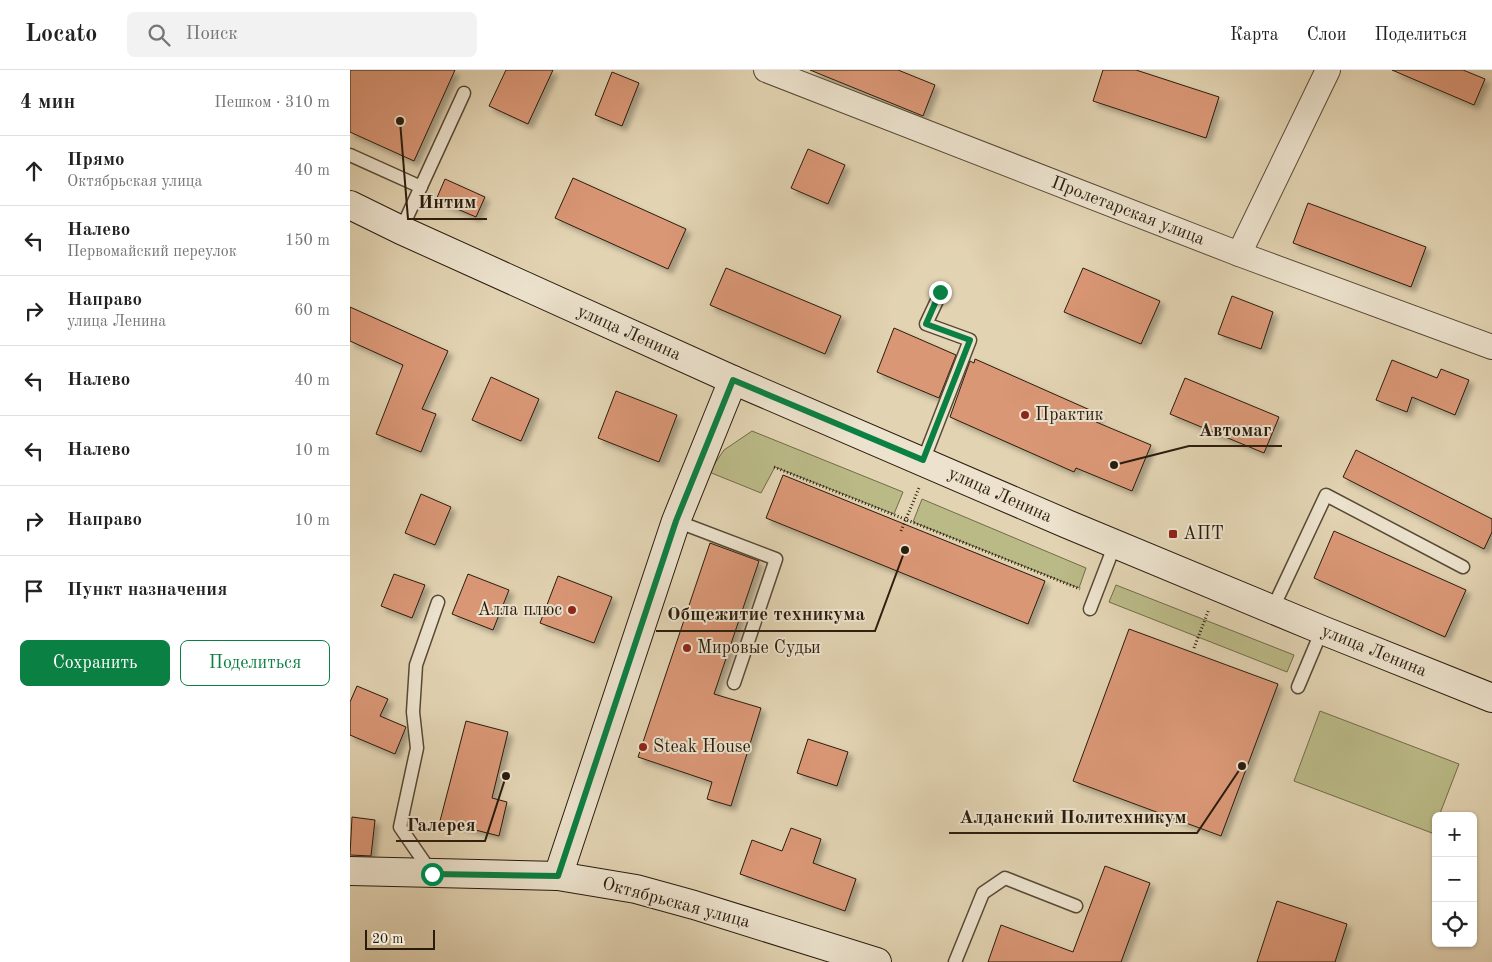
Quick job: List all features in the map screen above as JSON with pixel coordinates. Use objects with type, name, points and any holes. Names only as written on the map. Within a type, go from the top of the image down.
[{"type":"main road","name":"улица Ленина","points":[[350,205],[401,230],[733,380],[1272,610],[1492,698]]},
{"type":"main road","points":[[558,876],[676,521],[733,380]]},
{"type":"main road","name":"Октябрьская улица","points":[[350,871],[558,876],[636,889],[686,902],[878,962]]},
{"type":"street","name":"Пролетарская улица","points":[[766,70],[1239,254],[1492,347]]},
{"type":"street","points":[[1239,254],[1328,70]]},
{"type":"lane","points":[[401,230],[464,94]]},
{"type":"lane","points":[[350,155],[421,187]]},
{"type":"lane","points":[[926,462],[970,340],[926,324],[940,292]]},
{"type":"lane","points":[[1272,610],[1326,495],[1463,567]]},
{"type":"lane","points":[[676,521],[776,559],[734,683]]},
{"type":"lane","points":[[1090,609],[1115,544]]},
{"type":"lane","points":[[432,874],[400,827],[418,748],[413,712],[416,665],[438,602]]},
{"type":"lane","points":[[1298,687],[1322,630]]},
{"type":"lane","points":[[955,962],[983,893],[1006,878],[1076,906]]},
{"type":"path","points":[[901,531],[926,462]]},
{"type":"path","points":[[774,467],[1095,595]]},
{"type":"path","points":[[1194,648],[1218,587]]},
{"type":"green space","points":[[752,431],[903,492],[894,514],[775,467],[761,493],[709,472],[724,450]]},
{"type":"green space","points":[[922,499],[1086,568],[1079,588],[913,522]]},
{"type":"green space","points":[[1116,585],[1294,655],[1287,672],[1109,602]]},
{"type":"green space","points":[[1320,711],[1459,764],[1441,812],[1432,812],[1432,833],[1294,781]]},
{"type":"building","points":[[350,70],[455,70],[414,161],[350,132]]},
{"type":"building","points":[[506,70],[553,70],[528,124],[489,106]]},
{"type":"building","points":[[810,70],[898,70],[935,85],[923,116]]},
{"type":"building","points":[[1103,70],[1136,70],[1219,97],[1206,138],[1093,101]]},
{"type":"building","points":[[1392,70],[1463,70],[1485,79],[1474,105]]},
{"type":"building","points":[[612,72],[639,83],[622,126],[595,115]]},
{"type":"building","points":[[808,149],[845,165],[828,204],[791,188]]},
{"type":"building","points":[[573,178],[686,229],[668,269],[555,218]]},
{"type":"building","points":[[445,179],[485,197],[476,217],[436,200]]},
{"type":"building","points":[[1308,203],[1426,247],[1411,287],[1293,243]]},
{"type":"building","points":[[726,268],[841,316],[825,354],[710,305]]},
{"type":"building","points":[[1083,268],[1160,301],[1141,344],[1064,312]]},
{"type":"building","points":[[1232,296],[1273,312],[1261,349],[1218,334]]},
{"type":"building","points":[[350,307],[448,351],[422,409],[436,414],[421,452],[376,434],[403,365],[350,341]]},
{"type":"building","points":[[894,328],[956,355],[939,398],[877,372]]},
{"type":"building","name":"Практик","points":[[975,359],[1099,414],[1096,422],[1151,445],[1132,491],[1076,468],[1074,472],[950,417],[970,361],[974,363]]},
{"type":"building","points":[[1392,360],[1437,378],[1441,369],[1469,380],[1455,415],[1412,397],[1407,412],[1376,400]]},
{"type":"building","points":[[491,377],[539,399],[521,441],[472,420]]},
{"type":"building","points":[[1185,378],[1279,417],[1264,453],[1170,414]]},
{"type":"building","points":[[616,391],[677,415],[659,462],[598,438]]},
{"type":"building","points":[[1356,450],[1492,519],[1492,532],[1484,549],[1343,477]]},
{"type":"building","points":[[783,475],[1045,581],[1028,624],[766,518]]},
{"type":"building","points":[[421,494],[451,507],[435,545],[405,533]]},
{"type":"building","points":[[1334,531],[1466,590],[1445,637],[1314,578]]},
{"type":"building","points":[[710,543],[759,561],[714,694],[761,708],[731,806],[707,799],[712,782],[638,757]]},
{"type":"building","points":[[394,574],[425,585],[412,618],[381,606]]},
{"type":"building","points":[[468,574],[509,590],[493,630],[452,614]]},
{"type":"building","points":[[558,576],[612,597],[594,643],[540,623]]},
{"type":"building","points":[[1129,629],[1278,684],[1221,836],[1073,781]]},
{"type":"building","points":[[357,686],[388,699],[380,716],[406,727],[395,754],[350,735],[350,702]]},
{"type":"building","points":[[466,721],[508,732],[492,798],[507,802],[499,836],[440,821]]},
{"type":"building","points":[[808,739],[848,752],[837,786],[797,773]]},
{"type":"building","points":[[352,817],[375,820],[371,856],[350,855]]},
{"type":"building","points":[[791,828],[821,839],[813,863],[856,879],[845,911],[740,874],[752,840],[782,851]]},
{"type":"building","points":[[1105,866],[1150,883],[1121,962],[988,962],[1001,925],[1073,952]]},
{"type":"building","points":[[1277,901],[1347,924],[1335,962],[1257,962]]},
{"type":"place","name":"Интим","points":[[400,121]]},
{"type":"place","name":"Практик","points":[[1025,415]]},
{"type":"place","name":"Автомаг","points":[[1114,465]]},
{"type":"place","name":"АПТ","points":[[1173,534]]},
{"type":"place","name":"Общежитие техникума","points":[[905,550]]},
{"type":"place","name":"Алла плюс","points":[[572,610]]},
{"type":"place","name":"Мировые Судьи","points":[[687,648]]},
{"type":"place","name":"Steak House","points":[[643,747]]},
{"type":"place","name":"Алданский Политехникум","points":[[1242,766]]},
{"type":"place","name":"Галерея","points":[[506,776]]},
{"type":"route","points":[[432,874],[558,876],[676,521],[733,380],[923,460],[970,340],[926,324],[940,292]]}]
